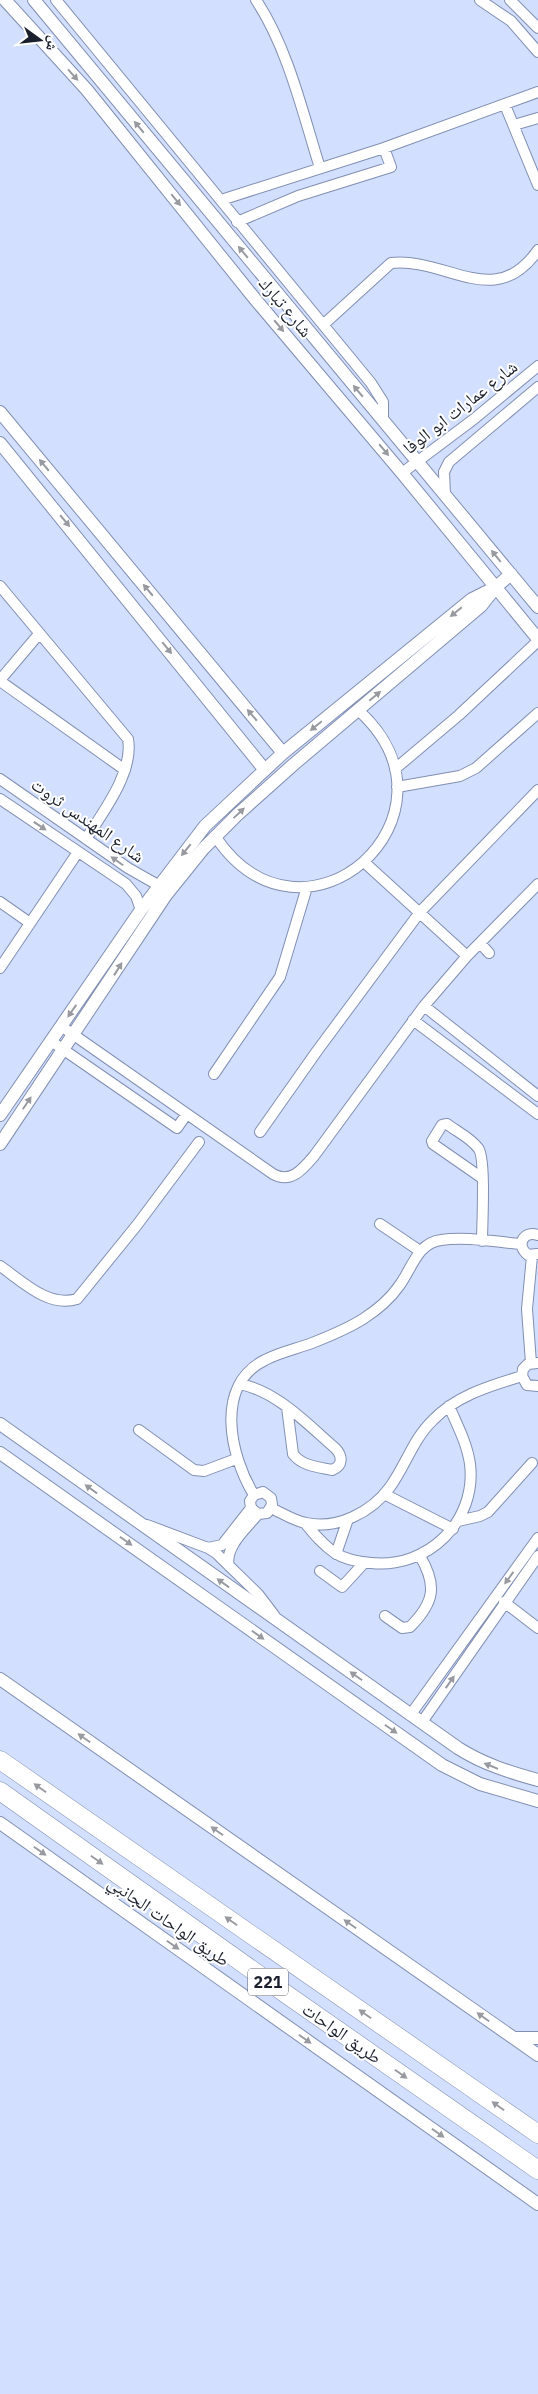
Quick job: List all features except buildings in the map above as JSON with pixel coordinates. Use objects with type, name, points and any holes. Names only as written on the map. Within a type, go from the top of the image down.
[{"type":"highway","name":"طريق الواحات","points":[[0,1760],[538,2134]]},
{"type":"highway","name":"طريق الواحات","points":[[0,1791],[538,2170]]},
{"type":"street","name":"شارع تبارك","points":[[5,0],[92,98],[255,299],[402,473],[538,640]]},
{"type":"street","name":"شارع تبارك","points":[[34,0],[538,607]]},
{"type":"street","points":[[56,0],[221,200],[237,222],[324,325],[380,396],[384,408],[383,420]]},
{"type":"street","points":[[256,0],[268,21],[283,56],[320,168]]},
{"type":"street","points":[[480,0],[503,14],[538,52]]},
{"type":"street","points":[[503,14],[510,0],[538,28]]},
{"type":"street","points":[[221,200],[384,148],[538,92]]},
{"type":"street","points":[[505,105],[538,185]]},
{"type":"street","points":[[514,125],[538,118]]},
{"type":"street","points":[[237,222],[298,196],[391,167],[384,148]]},
{"type":"street","points":[[356,157],[361,176]]},
{"type":"street","points":[[324,325],[391,263],[400,262],[425,266],[492,281],[511,276],[526,266],[538,250]]},
{"type":"street","name":"شارع عمارات ابو الوفا","points":[[402,473],[538,366]]},
{"type":"street","points":[[521,381],[536,392]]},
{"type":"street","name":"شارع عمارات ابو الوفا","points":[[444,494],[444,472],[449,462],[536,392]]},
{"type":"street","points":[[0,412],[283,753]]},
{"type":"street","points":[[0,443],[264,769]]},
{"type":"street","points":[[1,1113],[142,910],[215,836],[294,764],[481,606],[496,587],[511,574]]},
{"type":"street","points":[[0,586],[122,730],[128,740],[130,750],[125,770],[110,800],[86,839]]},
{"type":"street","points":[[0,1144],[74,1035],[164,888],[205,826],[283,753],[472,599],[496,587]]},
{"type":"street","points":[[39,634],[0,680],[125,770]]},
{"type":"street","points":[[395,769],[459,715],[538,640]]},
{"type":"street","points":[[215,836],[227,855],[244,869],[262,880],[277,884],[307,887],[334,881],[364,862],[376,849],[390,826],[394,813],[397,786],[395,769],[386,743],[378,731],[358,710]]},
{"type":"street","points":[[397,786],[460,776],[476,768],[538,713]]},
{"type":"street","name":"شارع المهندس ثروت","points":[[0,779],[134,872],[164,888]]},
{"type":"street","points":[[260,1132],[317,1051],[420,912],[538,790]]},
{"type":"street","name":"شارع المهندس ثروت","points":[[0,799],[126,884],[136,896],[142,910]]},
{"type":"street","points":[[0,968],[78,852]]},
{"type":"street","points":[[364,862],[467,956]]},
{"type":"street","points":[[126,884],[134,872]]},
{"type":"street","points":[[61,1026],[273,1174],[284,1178],[290,1177],[302,1169],[314,1156],[424,1006],[467,956],[538,884]]},
{"type":"street","points":[[214,1074],[280,977],[307,887]]},
{"type":"street","points":[[0,902],[30,923]]},
{"type":"street","points":[[480,943],[489,953]]},
{"type":"street","points":[[424,1006],[538,1096]]},
{"type":"street","points":[[413,1020],[538,1114]]},
{"type":"street","points":[[51,1041],[177,1128],[186,1115]]},
{"type":"street","points":[[482,1178],[433,1144],[432,1141],[442,1125],[447,1124],[479,1148],[482,1178],[482,1241]]},
{"type":"street","points":[[0,1266],[46,1297],[66,1303],[77,1299],[137,1225],[199,1142]]},
{"type":"street","points":[[380,1224],[420,1252]]},
{"type":"street","points":[[538,1235],[530,1233],[525,1235],[521,1244],[524,1252],[535,1254],[527,1309],[534,1363],[525,1366],[522,1376],[526,1385],[538,1386]]},
{"type":"street","points":[[254,1495],[243,1478],[236,1459],[231,1420],[234,1401],[240,1384],[251,1369],[264,1360],[342,1331],[379,1308],[401,1284],[420,1252],[431,1243],[440,1240],[521,1244]]},
{"type":"street","points":[[271,1508],[305,1523],[334,1523],[362,1512],[384,1494],[421,1432],[449,1406],[467,1395],[522,1376]]},
{"type":"street","points":[[240,1384],[258,1388],[287,1407],[339,1452],[342,1461],[336,1468],[332,1470],[297,1459],[292,1448],[287,1407]]},
{"type":"street","points":[[449,1406],[466,1446],[470,1465],[469,1486],[456,1525]]},
{"type":"street","points":[[0,1424],[476,1760],[502,1770],[538,1780]]},
{"type":"street","points":[[139,1430],[194,1470],[204,1472],[236,1459]]},
{"type":"street","points":[[0,1453],[454,1773],[496,1790],[538,1798]]},
{"type":"street","points":[[32,1476],[45,1456]]},
{"type":"street","points":[[305,1523],[317,1538],[336,1554],[364,1563],[394,1564],[420,1556],[438,1543],[456,1525],[488,1512],[532,1463]]},
{"type":"street","points":[[260,1492],[266,1494],[272,1501],[271,1508],[267,1513],[254,1511],[250,1501],[254,1495],[260,1492]]},
{"type":"street","points":[[384,1494],[456,1525]]},
{"type":"street","points":[[208,1548],[222,1545],[254,1511]]},
{"type":"street","points":[[229,1566],[230,1551],[254,1511]]},
{"type":"street","points":[[336,1554],[348,1519]]},
{"type":"street","points":[[134,1520],[208,1548],[258,1594],[281,1624]]},
{"type":"street","points":[[411,1714],[538,1538]]},
{"type":"street","points":[[385,1616],[402,1628],[406,1628],[413,1624],[430,1602],[431,1584],[420,1556]]},
{"type":"street","points":[[422,1722],[484,1634],[504,1602],[538,1556]]},
{"type":"street","points":[[320,1571],[342,1587],[364,1563]]},
{"type":"street","points":[[504,1602],[538,1628]]},
{"type":"street","points":[[474,1626],[484,1634]]},
{"type":"street","points":[[0,1679],[538,2055]]},
{"type":"street","name":"طريق الواحات الجانبي","points":[[0,1823],[538,2204]]},
{"type":"street","points":[[513,2038],[538,2038]]}]
